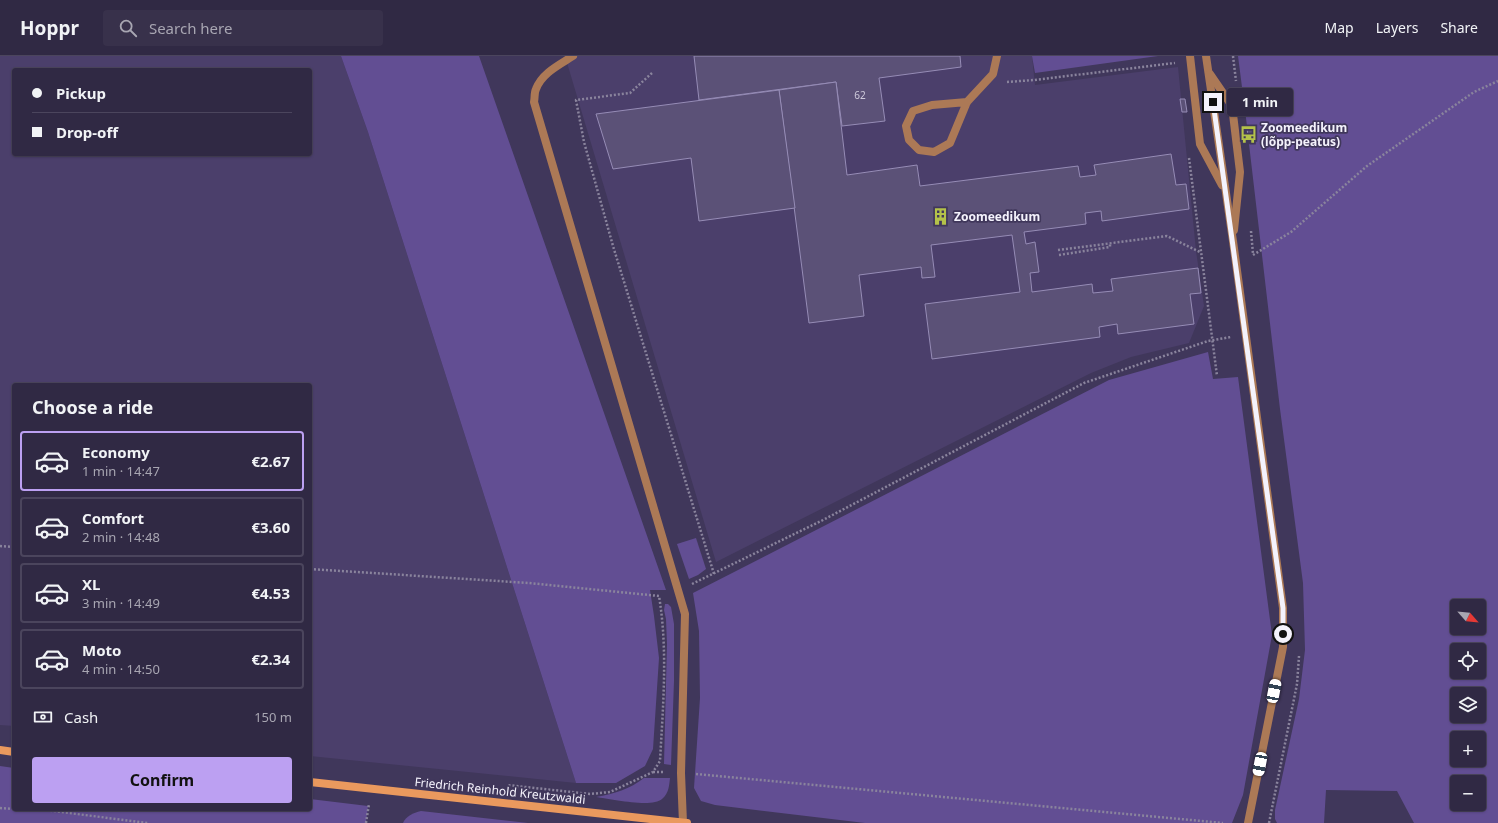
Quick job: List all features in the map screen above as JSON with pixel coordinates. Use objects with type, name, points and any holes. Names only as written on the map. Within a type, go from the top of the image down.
[{"type":"main road","points":[[0,750],[12,752]]},
{"type":"main road","name":"Friedrich Reinhold Kreutzwaldi","points":[[312,782],[687,823]]},
{"type":"lane","points":[[573,56],[553,68],[544,76],[536,90],[534,102],[685,614],[681,773],[683,823]]},
{"type":"lane","points":[[967,102],[932,104],[913,110],[906,126],[909,140],[919,150],[934,152],[950,143],[967,102],[993,74],[997,56]]},
{"type":"lane","points":[[1206,56],[1283,608],[1283,646],[1248,823]]},
{"type":"lane","points":[[1190,57],[1200,144],[1225,191]]},
{"type":"lane","points":[[1208,72],[1232,106],[1240,172],[1233,241]]},
{"type":"path","points":[[984,83],[1034,80],[1175,63],[1181,59],[1190,57]]},
{"type":"path","points":[[652,73],[630,93],[576,100],[584,142],[613,246],[714,574]]},
{"type":"path","points":[[1253,255],[1291,232],[1366,166],[1474,92],[1498,81]]},
{"type":"path","points":[[1190,153],[1188,159],[1217,376]]},
{"type":"path","points":[[1058,250],[1167,236],[1200,252]]},
{"type":"path","points":[[1059,255],[1110,247],[1110,243]]},
{"type":"path","points":[[312,570],[529,583],[659,596],[679,590],[714,574],[823,520],[1084,383],[1212,341],[1246,335]]},
{"type":"path","points":[[0,546],[12,547]]},
{"type":"path","points":[[659,596],[663,618],[665,655],[660,761]]},
{"type":"path","points":[[653,772],[681,773],[1223,823]]},
{"type":"path","points":[[0,808],[12,809]]},
{"type":"path","points":[[41,811],[148,823]]},
{"type":"shaded area","points":[[0,56],[341,56],[368,132],[576,783],[312,756],[312,383],[12,383],[12,726],[0,725]]},
{"type":"shaded area","points":[[341,56],[479,56],[666,590],[650,590],[659,658],[653,749],[645,766],[616,783],[576,783],[368,132]]},
{"type":"shaded area","points":[[565,56],[1032,56],[1035,85],[1178,67],[1196,251],[1204,306],[1189,343],[1131,357],[1091,373],[716,562]]},
{"type":"shaded area","points":[[1032,56],[1158,56],[1035,73]]},
{"type":"shaded area","points":[[1238,56],[1498,56],[1498,823],[1414,823],[1397,791],[1326,790],[1324,823],[1277,823],[1275,819],[1275,810],[1299,699],[1305,650],[1303,583],[1280,409],[1249,144],[1256,142],[1253,125],[1247,126]]},
{"type":"shaded area","points":[[1208,352],[1213,379],[1238,377],[1272,635],[1243,795],[1232,823],[865,823],[715,805],[701,801],[694,788],[700,698],[699,631],[693,593],[1109,380]]},
{"type":"shaded area","points":[[696,538],[706,569],[689,579],[677,544]]},
{"type":"shaded area","points":[[665,604],[668,604],[671,607],[674,624],[674,681],[671,765],[664,764],[667,644],[666,619],[664,610]]},
{"type":"shaded area","points":[[0,766],[12,768],[12,811],[312,811],[312,799],[368,806],[366,823],[0,823]]},
{"type":"shaded area","points":[[644,778],[670,778],[669,787],[662,799],[657,802],[641,803],[596,797],[622,790]]},
{"type":"shaded area","points":[[421,811],[528,823],[403,823],[410,815]]},
{"type":"building","points":[[694,56],[960,56],[961,67],[879,78],[885,121],[842,126],[836,82],[699,100]]},
{"type":"building","name":"Zoomeedikum","points":[[836,82],[847,175],[917,165],[920,186],[1078,166],[1080,177],[1096,175],[1094,165],[1171,154],[1176,185],[1186,184],[1189,209],[1102,221],[1101,211],[1085,213],[1086,224],[1024,232],[1026,244],[1035,242],[1039,272],[1030,273],[1032,292],[1092,284],[1093,293],[1113,291],[1111,279],[1198,268],[1201,293],[1190,294],[1194,324],[1118,334],[1117,324],[1099,327],[1100,337],[932,359],[925,304],[1020,292],[1012,235],[931,245],[935,277],[922,278],[921,267],[859,275],[864,316],[809,323],[779,90]]},
{"type":"building","points":[[779,90],[795,208],[699,221],[691,158],[613,169],[596,114]]},
{"type":"building","points":[[1180,99],[1185,99],[1187,112],[1182,112]]},
{"type":"building","points":[[1252,126],[1253,139],[1248,140],[1247,127]]},
{"type":"place","name":"Zoomeedikum (lõpp-peatus)","points":[[1248,135]]},
{"type":"place","name":"Zoomeedikum","points":[[941,217]]},
{"type":"route","points":[[1213,102],[1283,608],[1283,634]]}]
